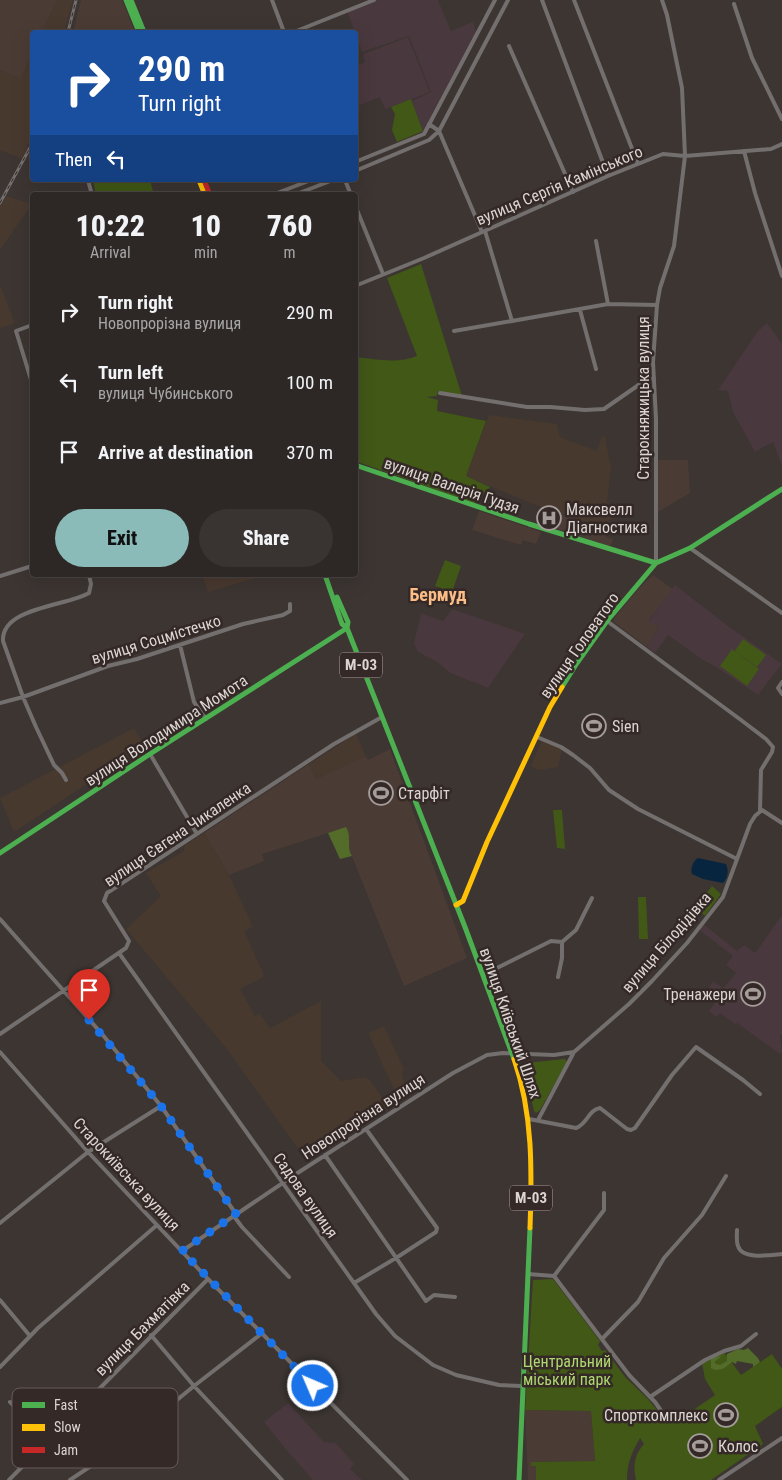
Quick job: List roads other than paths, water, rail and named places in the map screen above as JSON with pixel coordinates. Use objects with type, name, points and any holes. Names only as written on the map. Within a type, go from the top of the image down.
[{"type":"main road","points":[[126,0],[138,30]]},
{"type":"main road","points":[[131,0],[143,30]]},
{"type":"main road","name":"вулиця Валерія Гудзя","points":[[358,466],[529,524],[656,563]]},
{"type":"main road","name":"вулиця Головатого","points":[[456,905],[463,901],[487,842],[552,704],[577,663],[607,621],[656,563],[690,548],[782,489]]},
{"type":"main road","name":"вулиця Київський Шлях","points":[[326,577],[342,624],[347,628],[456,905],[512,1054],[529,1119],[531,1190],[518,1480]]},
{"type":"main road","name":"вулиця Київський Шлях","points":[[330,577],[348,622],[347,628]]},
{"type":"main road","name":"вулиця Володимира Момота","points":[[0,853],[347,628]]},
{"type":"street","points":[[272,0],[283,30]]},
{"type":"street","points":[[299,30],[374,0]]},
{"type":"street","points":[[358,161],[424,134],[495,0]]},
{"type":"street","points":[[358,170],[429,140],[438,130],[508,0]]},
{"type":"street","points":[[542,0],[608,176]]},
{"type":"street","points":[[574,0],[638,164]]},
{"type":"street","name":"Старокняжицька вулиця","points":[[656,563],[656,419],[653,362],[657,306],[660,288],[674,246],[685,156],[682,88],[667,15],[662,0]]},
{"type":"street","points":[[734,4],[752,58],[782,119]]},
{"type":"street","points":[[509,46],[574,192]]},
{"type":"street","points":[[429,124],[438,130],[484,232],[512,321]]},
{"type":"street","name":"вулиця Сергія Камінського","points":[[358,285],[484,232],[608,176],[664,154],[685,156],[771,149],[782,144]]},
{"type":"street","points":[[744,150],[755,192],[782,276]]},
{"type":"street","points":[[280,192],[306,182]]},
{"type":"street","points":[[302,192],[328,182]]},
{"type":"street","points":[[358,212],[383,274]]},
{"type":"street","points":[[596,241],[608,304]]},
{"type":"street","points":[[454,331],[608,304],[657,306]]},
{"type":"street","points":[[580,310],[596,369]]},
{"type":"street","points":[[30,326],[16,331],[30,376]]},
{"type":"street","points":[[440,393],[527,407],[604,409],[640,384],[654,378]]},
{"type":"street","points":[[690,548],[782,613]]},
{"type":"street","points":[[0,576],[30,567]]},
{"type":"street","points":[[66,780],[54,765],[23,697],[3,641],[3,635],[5,629],[15,619],[46,606],[85,595],[91,589],[89,577]]},
{"type":"street","name":"вулиця Соцмістечко","points":[[0,703],[23,697],[108,666],[243,624],[283,615],[291,610],[290,604]]},
{"type":"street","points":[[607,621],[741,720],[766,739],[773,747],[761,770],[760,810],[782,823]]},
{"type":"street","points":[[180,645],[194,702],[206,719]]},
{"type":"street","points":[[782,682],[778,688],[782,694]]},
{"type":"street","name":"вулиця Євгена Чикаленка","points":[[119,953],[126,948],[129,941],[104,901],[107,893],[334,744],[382,718]]},
{"type":"street","points":[[537,736],[573,755],[590,768],[609,790],[638,809],[737,859]]},
{"type":"street","points":[[150,754],[197,834]]},
{"type":"street","name":"вулиця Білодідівка","points":[[538,1120],[574,1052],[629,1004],[687,943],[723,897],[750,824],[760,810]]},
{"type":"street","points":[[558,977],[562,958],[562,942],[576,930],[592,898]]},
{"type":"street","points":[[0,919],[102,1034],[161,1106],[242,1228],[289,1277]]},
{"type":"street","points":[[482,975],[551,940],[562,942]]},
{"type":"street","points":[[0,1034],[119,953]]},
{"type":"street","name":"Садова вулиця","points":[[119,953],[354,1284],[395,1336],[433,1365],[456,1375],[499,1385],[522,1386]]},
{"type":"street","points":[[529,1119],[579,1128],[593,1110],[600,1108],[631,1130],[635,1128],[672,1075],[696,1047],[744,1080],[760,1094]]},
{"type":"street","name":"Старокиївська вулиця","points":[[0,1052],[88,1152],[208,1279],[407,1480]]},
{"type":"street","name":"Новопрорізна вулиця","points":[[182,1251],[234,1214],[453,1073],[488,1055],[503,1053],[554,1056],[574,1052]]},
{"type":"street","points":[[0,1222],[88,1152],[161,1106]]},
{"type":"street","points":[[354,1284],[436,1232],[437,1228],[366,1129]]},
{"type":"street","points":[[325,1155],[426,1301],[434,1295],[455,1297]]},
{"type":"street","points":[[602,1339],[638,1302],[664,1258],[702,1215],[726,1176]]},
{"type":"street","points":[[554,1276],[604,1210],[604,1193]]},
{"type":"street","points":[[0,1366],[30,1336],[157,1225]]},
{"type":"street","points":[[737,1230],[738,1247],[741,1252],[754,1256],[782,1254]]},
{"type":"street","points":[[527,1273],[529,1275],[554,1276]]},
{"type":"street","points":[[554,1276],[629,1375],[650,1397],[666,1418]]},
{"type":"street","name":"вулиця Бахматівка","points":[[99,1388],[208,1279]]},
{"type":"street","points":[[0,1300],[30,1336]]},
{"type":"street","points":[[178,1399],[261,1334]]},
{"type":"street","points":[[650,1397],[704,1360],[741,1346],[756,1334]]},
{"type":"street","points":[[151,1335],[194,1386],[282,1480]]},
{"type":"street","points":[[718,1480],[782,1438]]},
{"type":"street","name":"вулиця Бахматівка","points":[[9,1480],[21,1468]]},
{"type":"street","points":[[70,1480],[88,1468]]},
{"type":"water","points":[[698,858],[726,864],[728,874],[723,883],[703,879],[692,874],[692,865]]},
{"type":"railway","points":[[68,30],[76,0]]},
{"type":"railway","points":[[0,203],[30,148]]},
{"type":"place","name":"Максвелл Діагностика","points":[[549,518]]},
{"type":"place","name":"Sien","points":[[594,726]]},
{"type":"place","name":"Старфіт","points":[[381,793]]},
{"type":"place","name":"Тренажери","points":[[753,994]]},
{"type":"place","name":"Спорткомплекс","points":[[726,1415]]},
{"type":"place","name":"Колос","points":[[700,1446]]},
{"type":"district","name":"Бермуд","points":[[438,595]]},
{"type":"park label","name":"Центральний міський парк","points":[[567,1370]]}]
